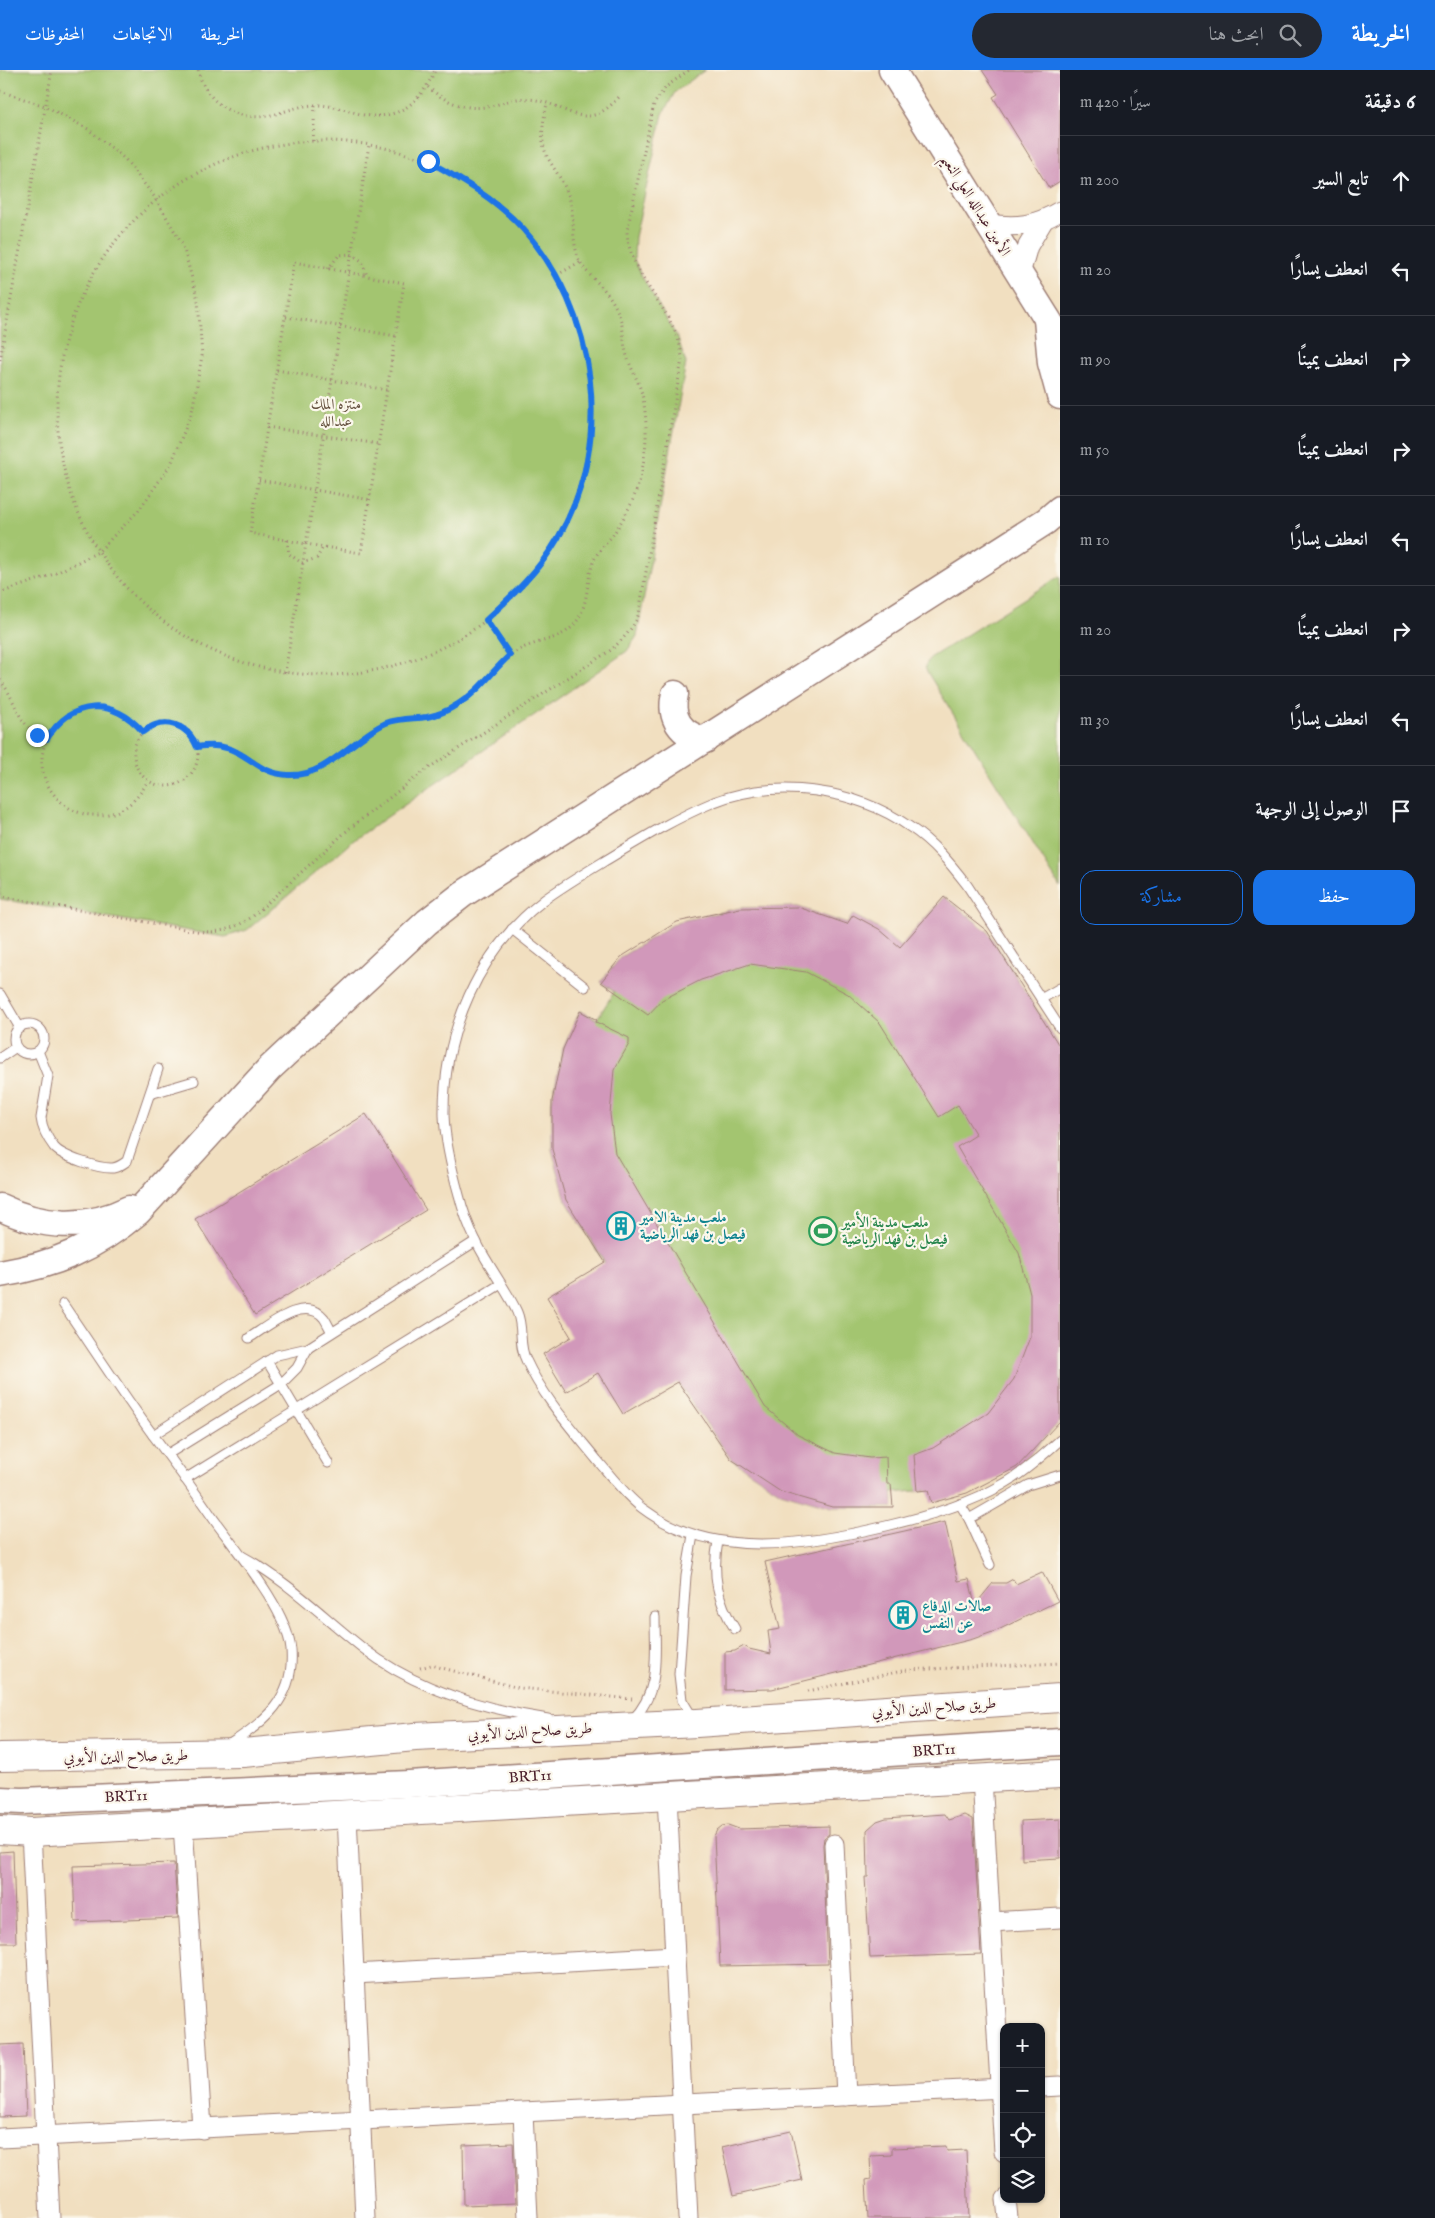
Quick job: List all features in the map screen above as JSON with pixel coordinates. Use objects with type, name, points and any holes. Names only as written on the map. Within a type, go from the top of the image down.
[{"type":"main road","name":"الأمين عبدالله العلي النعيم","points":[[892,70],[1053,329]]},
{"type":"main road","points":[[1053,329],[1051,363],[1060,396]]},
{"type":"main road","points":[[4,1281],[57,1262],[93,1245],[120,1227],[154,1194],[268,1069],[444,908],[490,876],[1038,526],[1060,508]]},
{"type":"main road","points":[[674,694],[673,712],[681,728],[696,738],[705,740]]},
{"type":"main road","points":[[0,1207],[16,1215],[40,1222],[64,1225],[88,1223],[112,1218],[154,1194]]},
{"type":"main road","name":"طريق صلاح الدين الأيوبي","points":[[0,1757],[213,1754],[416,1737],[697,1723],[1060,1698]]},
{"type":"main road","name":"BRT11","points":[[0,1800],[32,1801],[409,1784],[1060,1742]]},
{"type":"main road","points":[[0,1830],[31,1832],[183,1824],[1060,1774]]},
{"type":"street","points":[[988,224],[1016,226],[1043,221],[1060,211]]},
{"type":"street","points":[[1020,274],[1028,246],[1043,221]]},
{"type":"street","points":[[982,1778],[1001,2068]]},
{"type":"street","points":[[667,1796],[688,2218]]},
{"type":"street","points":[[347,1815],[365,2218]]},
{"type":"street","points":[[183,1824],[202,2128]]},
{"type":"street","points":[[31,1832],[50,2218]]},
{"type":"street","points":[[834,1844],[846,2096]]},
{"type":"street","points":[[991,1922],[1060,1918]]},
{"type":"street","points":[[354,1974],[675,1956]]},
{"type":"street","points":[[1045,2087],[1060,2086]]},
{"type":"street","points":[[0,2138],[1000,2089]]},
{"type":"street","points":[[523,2113],[528,2218]]},
{"type":"street","points":[[1006,2203],[1008,2218]]},
{"type":"lane","points":[[1060,1028],[967,885],[931,843],[909,826],[859,801],[833,794],[777,789],[750,792],[723,799],[675,820],[542,901],[512,930],[487,962],[467,998],[453,1037],[445,1078],[444,1119],[450,1160],[460,1199],[476,1241],[520,1317],[522,1345],[526,1361],[546,1396],[620,1488],[666,1524],[693,1535],[718,1541],[747,1544],[790,1544],[844,1536],[908,1521],[960,1504],[1002,1486],[1037,1461],[1060,1440]]},
{"type":"lane","points":[[512,930],[585,987]]},
{"type":"lane","points":[[1041,999],[1060,988]]},
{"type":"lane","points":[[0,994],[20,1028]]},
{"type":"lane","points":[[32,1025],[42,1033],[44,1040],[38,1051],[26,1054],[16,1047],[14,1037],[20,1028],[32,1025]]},
{"type":"lane","points":[[0,1058],[16,1047]]},
{"type":"lane","points":[[38,1051],[48,1076],[41,1118],[42,1125],[54,1147],[66,1156],[104,1167],[121,1166],[127,1160],[158,1069]]},
{"type":"lane","points":[[150,1094],[194,1081]]},
{"type":"lane","points":[[153,1434],[267,1361],[287,1351],[308,1348],[476,1241]]},
{"type":"lane","points":[[185,1479],[501,1284]]},
{"type":"lane","points":[[63,1304],[240,1555],[282,1621],[290,1643],[291,1666],[283,1694],[266,1719],[254,1729],[213,1754]]},
{"type":"lane","points":[[250,1338],[288,1314],[302,1310],[317,1313],[323,1317],[332,1332]]},
{"type":"lane","points":[[168,1454],[281,1384],[297,1368],[308,1348]]},
{"type":"lane","points":[[267,1361],[328,1463]]},
{"type":"lane","points":[[969,1519],[1028,1485],[1060,1475]]},
{"type":"lane","points":[[960,1504],[990,1565]]},
{"type":"lane","points":[[693,1535],[686,1576],[679,1683],[682,1700],[697,1723]]},
{"type":"lane","points":[[718,1541],[715,1559],[715,1578],[718,1596],[725,1614],[735,1629]]},
{"type":"lane","points":[[240,1555],[290,1587],[364,1649],[415,1680],[442,1692],[498,1710],[615,1727],[637,1715],[647,1700],[654,1682],[656,1617]]},
{"type":"path","points":[[0,360],[52,70]]},
{"type":"path","points":[[198,70],[201,82],[212,98],[237,114],[258,117],[314,105],[340,107],[362,114],[384,116],[406,108],[416,101],[428,87],[435,70]]},
{"type":"path","points":[[0,896],[196,931],[216,932],[235,927],[252,917],[350,828],[427,769],[611,650],[635,624],[639,612],[682,359],[679,338],[637,267],[630,250],[627,231],[654,104],[666,87],[689,70]]},
{"type":"path","points":[[428,87],[449,102],[462,106],[485,107],[518,99],[529,99],[571,114],[584,116],[594,115],[604,110],[619,97]]},
{"type":"path","points":[[0,91],[45,106],[88,129],[125,159],[156,199],[183,246],[198,300],[202,356],[192,412],[171,464],[139,510],[98,552],[54,574],[0,593]]},
{"type":"path","points":[[197,747],[208,745],[229,748],[239,752],[265,770],[275,773],[298,775],[309,773],[330,763],[376,728],[388,722],[426,717],[457,705],[484,684],[510,655],[528,645],[553,639],[564,633],[580,615],[586,600],[588,579],[595,559],[623,519],[632,501],[644,460],[645,414],[641,392],[625,349],[620,318],[610,296],[580,262],[574,241],[570,199],[545,149],[543,130],[547,104]]},
{"type":"path","points":[[313,141],[314,105]]},
{"type":"path","points":[[313,141],[369,145],[428,161],[479,190],[523,228],[557,275],[579,325],[591,379],[591,434],[580,488],[558,538],[526,583],[486,620],[439,649],[387,667],[332,674],[284,673],[224,656],[175,630],[132,595],[98,552],[72,502],[58,448],[56,392],[64,337],[85,285],[116,238],[156,199],[204,169],[257,149],[313,141]]},
{"type":"path","points":[[284,673],[324,436],[369,145]]},
{"type":"path","points":[[328,269],[339,255],[351,254],[362,261],[367,276]]},
{"type":"path","points":[[294,262],[348,273],[404,283],[371,500],[361,553],[250,533],[294,262]]},
{"type":"path","points":[[557,275],[580,262]]},
{"type":"path","points":[[286,317],[396,336]]},
{"type":"path","points":[[277,370],[387,390]]},
{"type":"path","points":[[267,427],[379,444]]},
{"type":"path","points":[[259,480],[371,500]]},
{"type":"path","points":[[287,540],[289,554],[302,564]]},
{"type":"path","points":[[302,564],[317,558],[323,547]]},
{"type":"path","points":[[486,620],[510,655]]},
{"type":"path","points":[[0,680],[11,696],[20,719],[37,735],[47,739]]},
{"type":"path","points":[[143,732],[131,720],[116,711],[93,707],[71,714],[57,724],[47,739],[42,761],[47,784],[61,802],[71,809],[93,815],[116,812],[135,800],[148,780]]},
{"type":"path","points":[[157,724],[174,724],[189,732],[197,747],[196,764],[187,778],[164,786],[148,780],[142,775],[135,761],[135,746],[143,732],[157,724]]},
{"type":"path","points":[[802,1692],[907,1670],[1060,1663]]},
{"type":"path","points":[[415,1680],[420,1669],[431,1665],[519,1688],[647,1700]]},
{"type":"green space","name":"منتزه الملك عبدالله","points":[[0,70],[705,70],[675,92],[663,114],[635,237],[634,259],[678,339],[686,363],[637,636],[627,651],[354,840],[247,930],[225,937],[0,899]]},
{"type":"green space","points":[[1060,576],[1060,887],[925,666],[930,658]]},
{"type":"green space","name":"ملعب مدينة الأمير فيصل بن فهد الرياضية","points":[[944,897],[987,931],[1060,1047],[1060,1421],[1017,1467],[928,1490],[892,1493],[893,1507],[832,1507],[781,1492],[731,1459],[678,1382],[566,1200],[552,1149],[552,1101],[563,1049],[580,1011],[597,1019],[614,992],[601,982],[621,957],[677,922],[740,908],[798,907],[847,924],[853,915],[879,929],[900,947]]},
{"type":"building","points":[[982,70],[1060,70],[1060,181],[1049,188],[993,97],[998,94]]},
{"type":"building","name":"ملعب مدينة الامير فيصل بن فهد الرياضية","points":[[944,897],[987,931],[1060,1047],[1060,1421],[1017,1467],[967,1493],[931,1503],[928,1490],[917,1491],[914,1455],[933,1448],[988,1413],[1014,1379],[1030,1337],[1030,1294],[1019,1253],[957,1147],[976,1135],[958,1105],[939,1117],[880,1023],[848,994],[806,972],[750,964],[701,980],[662,1000],[648,1015],[601,982],[621,957],[677,922],[740,908],[798,907],[847,924],[853,915],[879,929],[900,947]]},
{"type":"building","points":[[580,1011],[597,1020],[596,1022],[629,1038],[629,1044],[614,1070],[610,1114],[615,1153],[765,1407],[798,1435],[835,1453],[870,1458],[886,1457],[887,1484],[891,1484],[893,1507],[832,1507],[781,1492],[731,1459],[678,1382],[623,1414],[598,1373],[566,1392],[543,1354],[571,1337],[547,1297],[605,1262],[566,1200],[552,1149],[552,1101],[563,1049]]},
{"type":"building","points":[[366,1114],[426,1210],[255,1315],[195,1219]]},
{"type":"building","name":"صالات الدفاع عن النفس","points":[[945,1522],[958,1581],[969,1579],[975,1605],[993,1583],[1006,1583],[1013,1579],[1016,1584],[1042,1572],[1058,1601],[998,1630],[973,1639],[772,1689],[725,1690],[725,1652],[735,1651],[744,1646],[771,1654],[768,1631],[780,1629],[765,1562]]},
{"type":"building","points":[[945,1814],[949,1820],[965,1815],[973,1819],[981,1954],[870,1958],[865,1877],[868,1877],[867,1830],[877,1821],[886,1818]]},
{"type":"building","points":[[1060,1819],[1060,1858],[1022,1860],[1021,1821]]},
{"type":"building","points":[[728,1825],[739,1829],[829,1826],[829,1834],[824,1838],[823,1845],[828,1964],[720,1966],[714,1836],[722,1826]]},
{"type":"building","points":[[13,1851],[16,1943],[0,1943],[0,1852]]},
{"type":"building","points":[[174,1863],[178,1918],[75,1922],[73,1866]]},
{"type":"building","points":[[23,2044],[26,2116],[0,2117],[0,2045]]},
{"type":"building","points":[[791,2131],[802,2180],[733,2196],[722,2147]]},
{"type":"building","points":[[513,2143],[516,2203],[464,2205],[463,2145]]},
{"type":"building","points":[[946,2146],[947,2151],[966,2150],[969,2218],[868,2218],[866,2180],[871,2179],[870,2156],[892,2155],[892,2148]]},
{"type":"place","name":"ملعب مدينة الامير فيصل بن فهد الرياضية","points":[[621,1226]]},
{"type":"place","name":"ملعب مدينة الأمير فيصل بن فهد الرياضية","points":[[823,1231]]},
{"type":"place","name":"صالات الدفاع عن النفس","points":[[903,1615]]},
{"type":"route","points":[[37,735],[47,739],[61,720],[82,709],[93,707],[105,708],[127,716],[143,732],[157,724],[174,724],[189,732],[197,747],[219,745],[239,752],[265,770],[286,775],[298,775],[320,769],[376,728],[388,722],[414,717],[426,717],[457,705],[484,684],[510,655],[486,620],[526,583],[558,538],[580,488],[591,434],[591,379],[579,325],[557,275],[523,228],[479,190],[428,161]]}]
